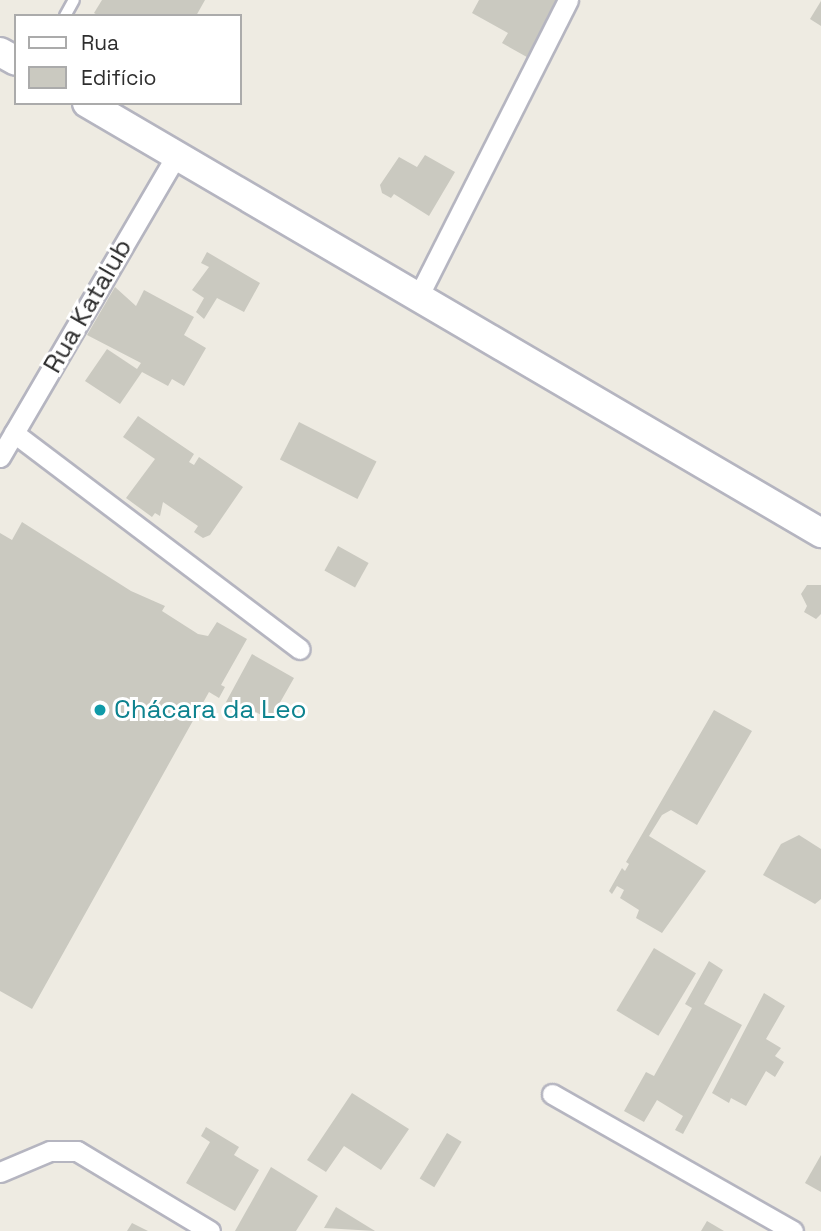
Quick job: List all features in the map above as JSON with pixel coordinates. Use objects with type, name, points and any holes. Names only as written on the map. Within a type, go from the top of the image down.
[{"type":"main road","points":[[90,105],[821,533]]},
{"type":"street","points":[[418,297],[568,0]]},
{"type":"street","name":"Rua Katalub","points":[[0,457],[176,156]]},
{"type":"street","points":[[14,433],[300,649]]},
{"type":"street","points":[[552,1094],[793,1231]]},
{"type":"street","points":[[0,1172],[50,1151],[77,1152],[210,1231]]},
{"type":"building","points":[[102,0],[205,0],[197,14],[94,13]]},
{"type":"building","points":[[479,0],[562,0],[534,61],[502,43],[508,33],[472,13]]},
{"type":"building","points":[[821,1],[821,26],[810,19]]},
{"type":"building","points":[[425,155],[455,172],[429,216],[394,194],[391,198],[382,193],[380,185],[399,157],[417,167]]},
{"type":"building","points":[[207,252],[260,283],[244,312],[217,298],[204,319],[196,312],[204,298],[192,290],[209,267],[201,263]]},
{"type":"building","points":[[115,287],[136,306],[144,290],[194,317],[184,335],[206,348],[184,386],[172,379],[168,386],[142,372],[120,404],[85,381],[107,349],[137,369],[141,363],[87,335]]},
{"type":"building","points":[[138,416],[194,454],[189,462],[194,465],[199,457],[243,487],[210,535],[203,538],[194,532],[198,526],[163,502],[160,516],[155,513],[152,517],[126,498],[155,459],[123,437]]},
{"type":"building","points":[[299,422],[377,461],[357,499],[280,459]]},
{"type":"building","name":"Chácara da Leo","points":[[22,522],[131,591],[165,606],[162,611],[198,634],[208,636],[217,622],[247,639],[221,685],[225,687],[219,698],[209,692],[32,1009],[0,991],[0,533],[12,540]]},
{"type":"building","points":[[338,546],[369,563],[355,587],[324,570]]},
{"type":"building","points":[[807,585],[821,585],[821,614],[816,619],[804,612],[807,606],[801,594]]},
{"type":"building","points":[[252,654],[294,678],[270,720],[243,705],[241,710],[226,702]]},
{"type":"building","points":[[714,710],[752,731],[697,825],[671,810],[662,815],[649,836],[706,871],[662,933],[636,918],[639,910],[620,898],[624,890],[617,886],[612,894],[609,891],[622,868],[625,871],[629,864],[626,862]]},
{"type":"building","points":[[799,835],[821,849],[821,899],[815,904],[763,875],[781,844]]},
{"type":"building","points":[[654,948],[696,973],[658,1036],[616,1011]]},
{"type":"building","points":[[709,961],[723,970],[704,1004],[742,1025],[683,1134],[675,1130],[683,1116],[657,1100],[644,1122],[624,1111],[646,1072],[654,1076],[692,1008],[685,1004]]},
{"type":"building","points":[[764,993],[785,1006],[766,1039],[781,1048],[775,1056],[784,1062],[775,1077],[766,1071],[746,1106],[731,1098],[729,1103],[712,1093]]},
{"type":"building","points":[[352,1093],[409,1129],[381,1170],[344,1146],[326,1172],[307,1160]]},
{"type":"building","points":[[206,1127],[239,1147],[234,1155],[259,1170],[235,1211],[186,1183],[210,1142],[201,1136]]},
{"type":"building","points":[[447,1133],[462,1142],[434,1187],[420,1178]]},
{"type":"building","points":[[821,1155],[821,1192],[805,1183]]},
{"type":"building","points":[[271,1167],[318,1196],[296,1231],[235,1231]]},
{"type":"building","points":[[336,1207],[375,1231],[324,1228]]},
{"type":"building","points":[[707,1221],[724,1231],[701,1231]]},
{"type":"building","points":[[132,1223],[148,1231],[127,1231]]},
{"type":"place","name":"Chácara da Leo","points":[[100,710]]}]
